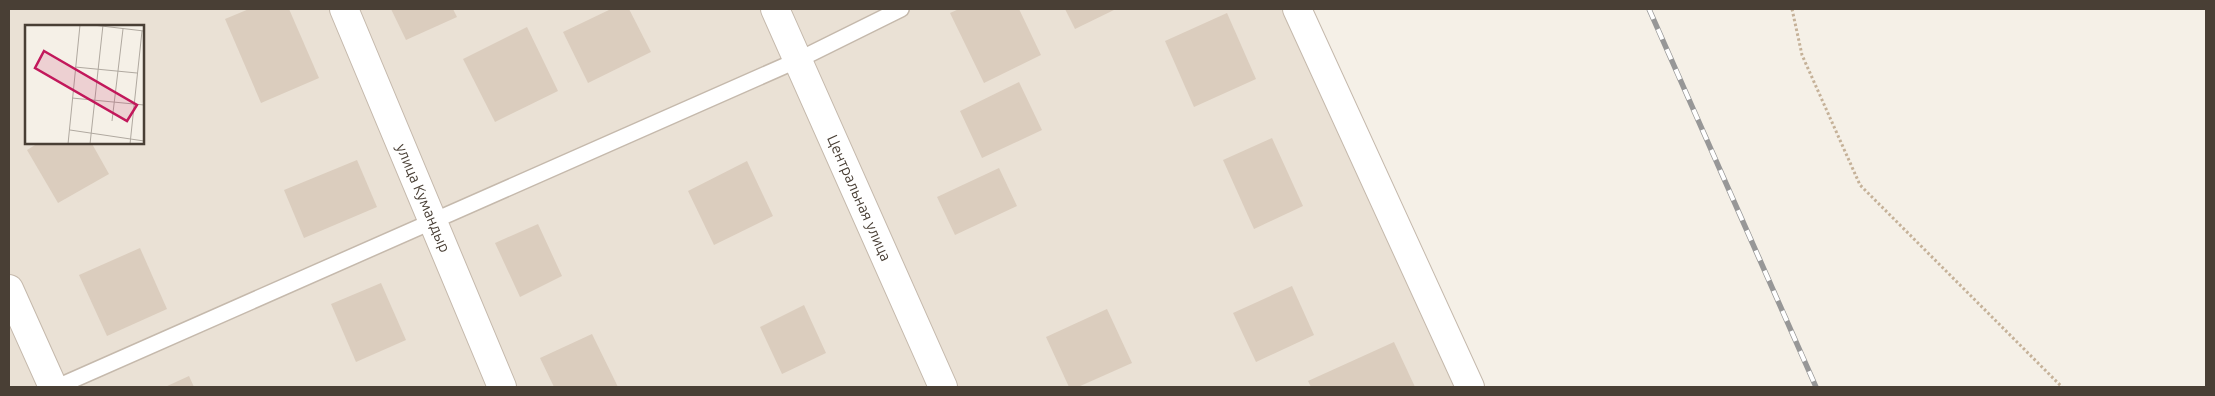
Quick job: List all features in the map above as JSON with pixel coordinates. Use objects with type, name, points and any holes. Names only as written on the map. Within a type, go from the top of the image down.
[{"type":"street","name":"улица Кумандыр","points":[[344,9],[502,387]]},
{"type":"street","name":"Центральная улица","points":[[775,9],[943,387]]},
{"type":"street","points":[[1297,9],[1470,387]]},
{"type":"street","points":[[9,289],[55,387]]},
{"type":"lane","points":[[55,387],[434,222],[798,60],[901,9]]},
{"type":"path","points":[[1792,9],[1802,55],[1860,185],[2062,387]]},
{"type":"shaded area","points":[[9,9],[1297,9],[1470,387],[9,387]]},
{"type":"building","points":[[249,9],[289,9],[319,78],[261,103],[225,19]]},
{"type":"building","points":[[391,9],[453,9],[457,17],[406,40]]},
{"type":"building","points":[[611,9],[629,9],[651,52],[588,83],[563,32]]},
{"type":"building","points":[[959,9],[1019,9],[1041,55],[984,83],[950,13]]},
{"type":"building","points":[[1065,9],[1116,9],[1075,29]]},
{"type":"building","points":[[1227,13],[1256,79],[1194,107],[1165,41]]},
{"type":"building","points":[[527,27],[558,91],[495,122],[463,59]]},
{"type":"building","points":[[1019,82],[1042,130],[982,158],[960,111]]},
{"type":"building","points":[[1272,138],[1303,206],[1254,229],[1223,160]]},
{"type":"building","points":[[37,144],[92,144],[109,174],[58,203],[27,150]]},
{"type":"building","points":[[357,160],[377,207],[304,238],[284,190]]},
{"type":"building","points":[[747,161],[773,216],[714,245],[688,191]]},
{"type":"building","points":[[999,168],[1017,206],[955,235],[937,197]]},
{"type":"building","points":[[538,224],[562,276],[520,297],[495,243]]},
{"type":"building","points":[[140,248],[167,309],[107,336],[79,275]]},
{"type":"building","points":[[381,283],[406,340],[356,362],[331,304]]},
{"type":"building","points":[[1292,286],[1314,335],[1256,362],[1233,313]]},
{"type":"building","points":[[804,305],[826,353],[782,374],[760,327]]},
{"type":"building","points":[[1107,309],[1132,363],[1078,387],[1069,387],[1046,337]]},
{"type":"building","points":[[592,334],[618,387],[554,387],[540,358]]},
{"type":"building","points":[[1394,342],[1415,387],[1311,387],[1308,381]]},
{"type":"building","points":[[189,376],[194,387],[165,387]]},
{"type":"railway","points":[[1649,9],[1816,387]]}]
